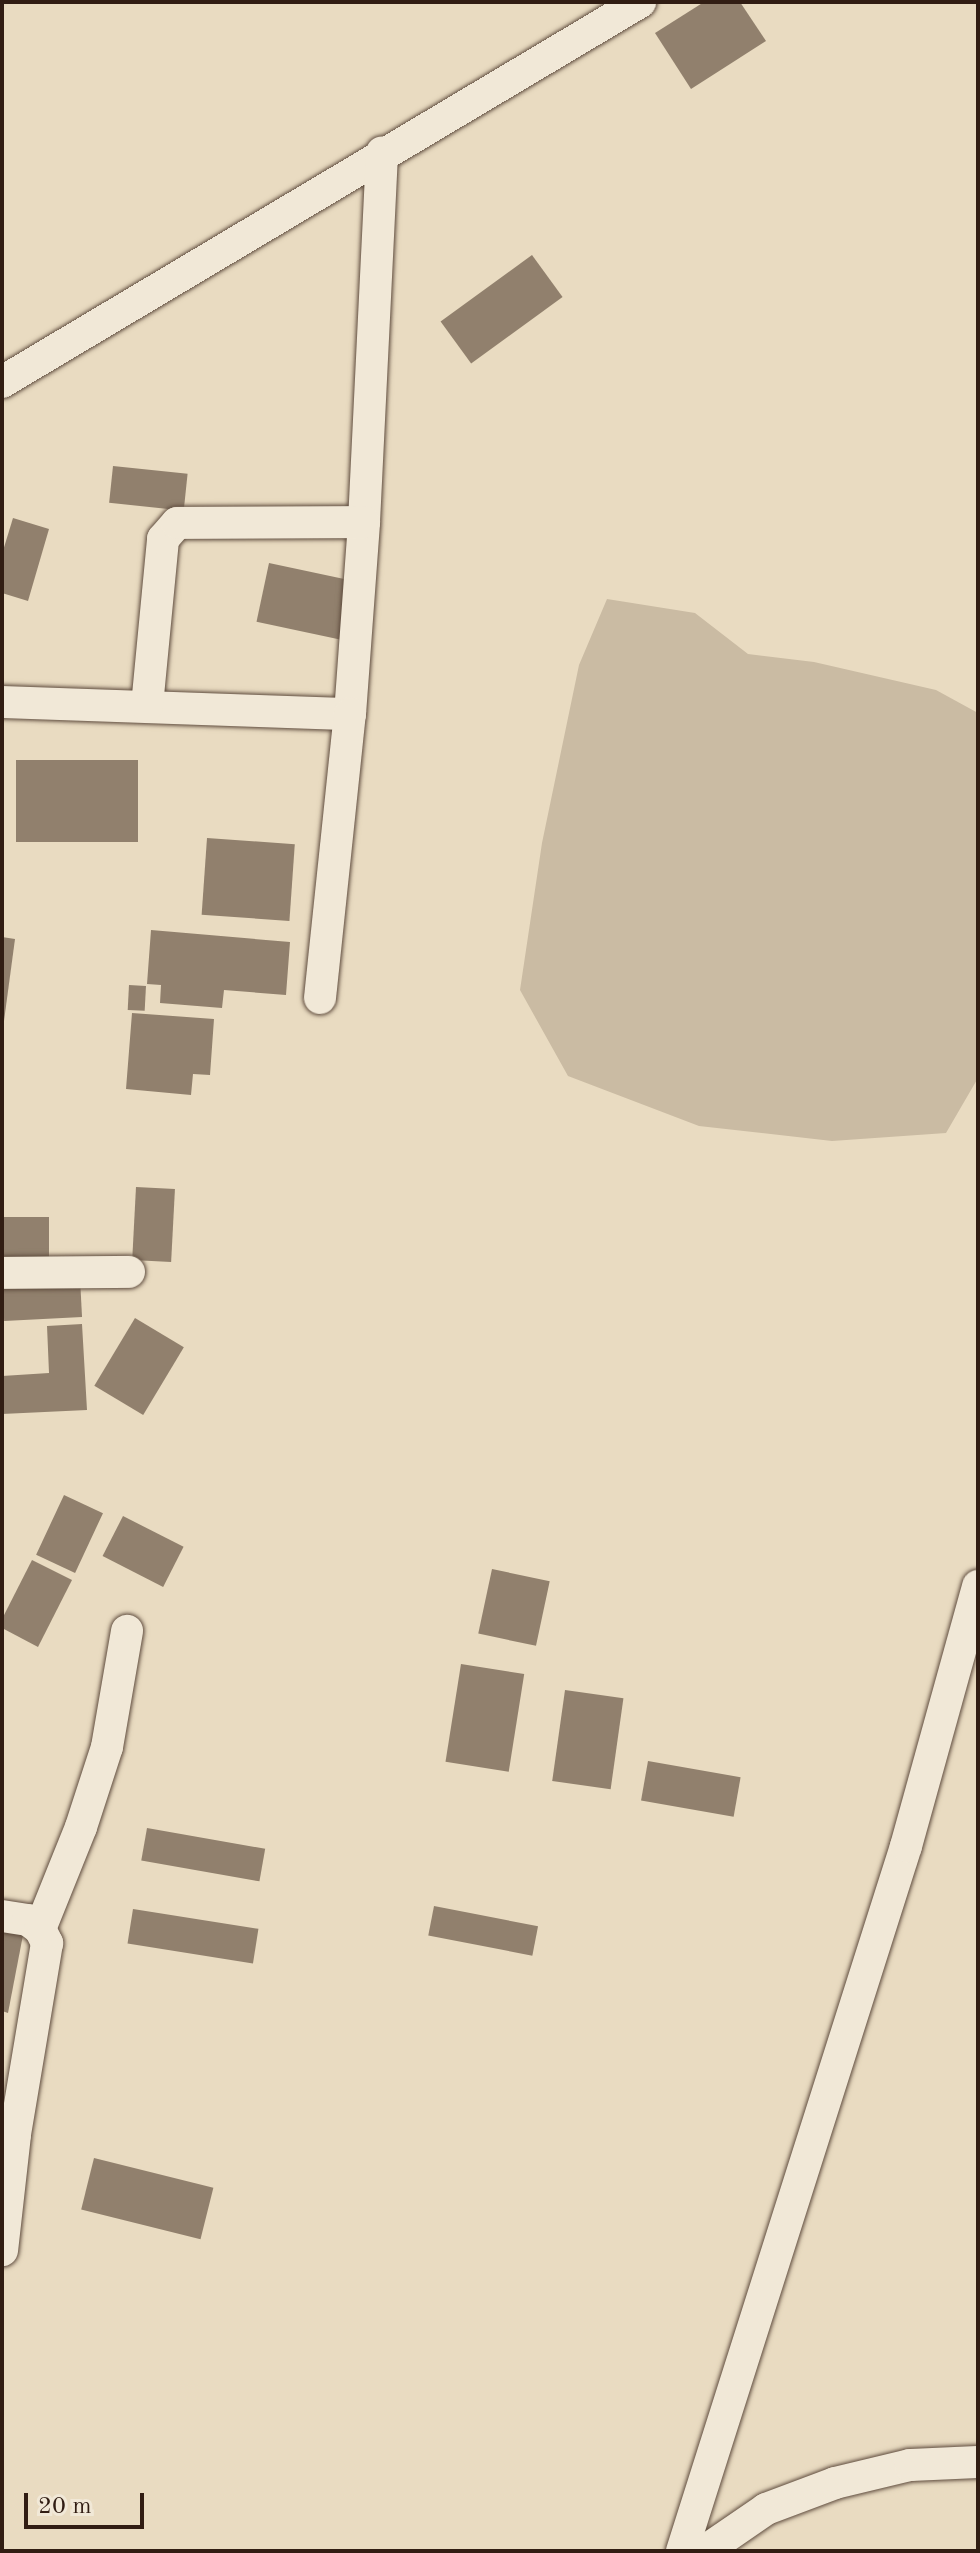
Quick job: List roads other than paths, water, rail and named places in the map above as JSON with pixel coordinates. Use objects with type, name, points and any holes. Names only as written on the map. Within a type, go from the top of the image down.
[{"type":"street","points":[[2,382],[382,152],[640,2]]},
{"type":"street","points":[[320,998],[350,714],[364,522],[382,152]]},
{"type":"street","points":[[147,706],[163,539],[177,523],[364,522]]},
{"type":"street","points":[[2,702],[350,714]]},
{"type":"street","points":[[2,1273],[129,1272]]},
{"type":"street","points":[[682,2551],[805,2152],[906,1846],[978,1586]]},
{"type":"street","points":[[40,1929],[81,1827],[107,1747],[127,1631]]},
{"type":"street","points":[[2,1916],[28,1920],[40,1929],[47,1943],[15,2135],[2,2250]]},
{"type":"street","points":[[705,2551],[766,2509],[835,2483],[910,2465],[978,2462]]}]
